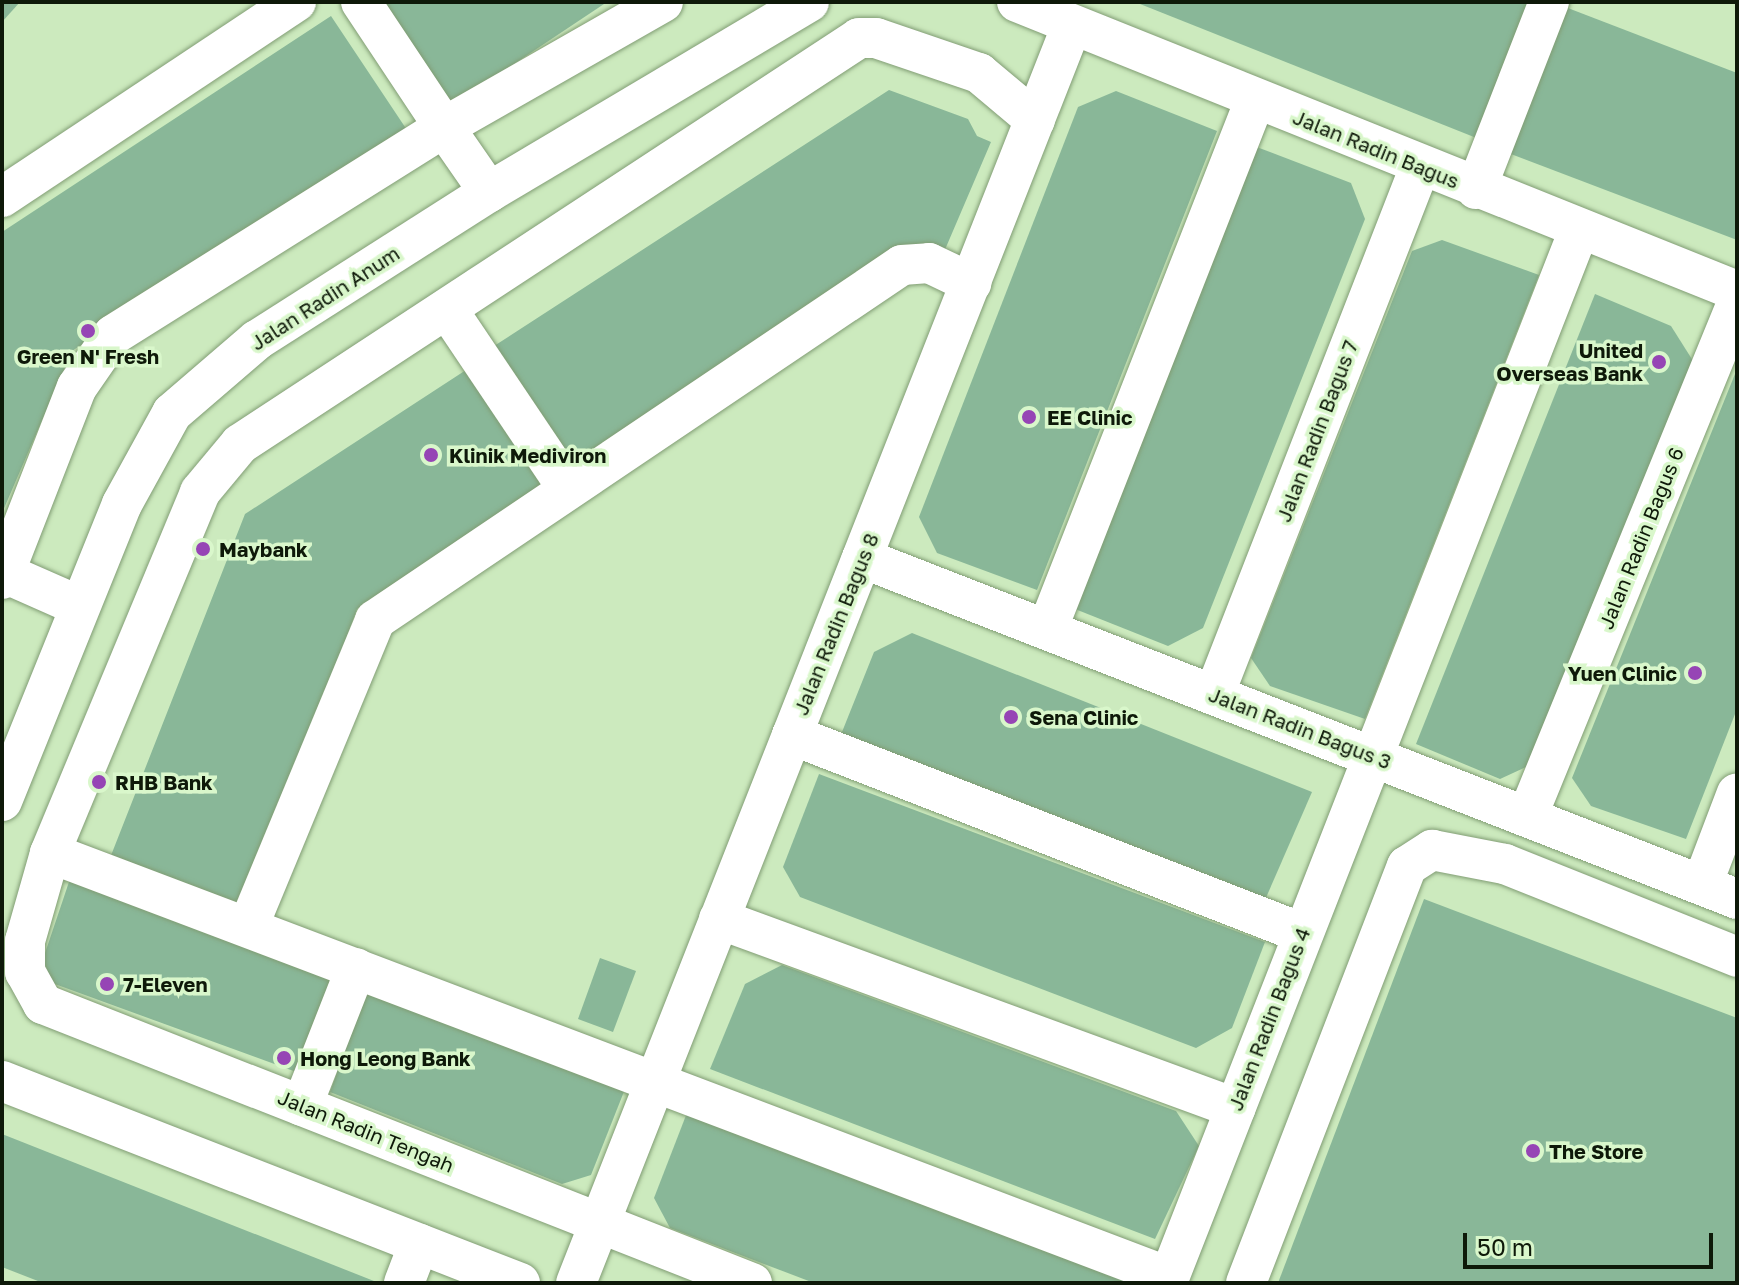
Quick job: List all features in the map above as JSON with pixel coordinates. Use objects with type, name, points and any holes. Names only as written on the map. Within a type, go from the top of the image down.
[{"type":"street","points":[[2,197],[296,2]]},
{"type":"street","points":[[320,2],[336,10],[434,133],[489,192]]},
{"type":"street","points":[[361,2],[434,133]]},
{"type":"street","points":[[79,606],[6,578],[77,387],[113,335],[434,133],[663,2]]},
{"type":"street","name":"Jalan Radin Anum","points":[[2,801],[122,504],[172,413],[257,340],[489,192],[809,2]]},
{"type":"street","name":"Jalan Radin Bagus","points":[[1017,2],[1420,167],[1737,291]]},
{"type":"street","points":[[1476,189],[1549,2]]},
{"type":"street","name":"Jalan Radin Bagus 8","points":[[576,1283],[1072,25]]},
{"type":"street","points":[[1035,120],[979,73],[876,38],[859,38],[240,444],[218,465],[200,492],[50,853],[656,1080],[1168,1280]]},
{"type":"street","points":[[1047,630],[1255,100]]},
{"type":"street","name":"Jalan Radin Bagus 7","points":[[1214,695],[1420,167]]},
{"type":"street","name":"Jalan Radin Bagus 4","points":[[1168,1280],[1579,230]]},
{"type":"street","points":[[248,927],[375,620],[902,265],[929,263],[971,283]]},
{"type":"street","name":"Jalan Radin Bagus 6","points":[[1527,817],[1737,303]]},
{"type":"street","points":[[447,309],[568,489]]},
{"type":"street","name":"Jalan Radin Bagus 3","points":[[862,558],[1719,892]]},
{"type":"street","points":[[792,735],[1302,933]]},
{"type":"street","points":[[1719,892],[1737,793]]},
{"type":"street","points":[[1246,1283],[1407,866],[1432,850],[1505,864],[1737,957]]},
{"type":"street","name":"Jalan Radin Tengah","points":[[50,853],[25,941],[25,972],[43,1004],[752,1283]]},
{"type":"street","points":[[719,919],[1235,1108]]},
{"type":"street","points":[[302,1106],[356,968]]},
{"type":"street","points":[[2,1081],[520,1283]]},
{"type":"street","points":[[404,1283],[419,1244]]},
{"type":"building","points":[[2,2],[20,2],[2,22]]},
{"type":"building","points":[[381,2],[607,2],[445,110]]},
{"type":"building","points":[[1135,2],[1535,2],[1484,141]]},
{"type":"building","points":[[1560,5],[1737,73],[1737,240],[1503,151]]},
{"type":"building","points":[[331,16],[407,130],[72,351],[2,513],[2,232]]},
{"type":"building","points":[[889,90],[968,119],[977,136],[991,142],[941,259],[574,468],[491,348]]},
{"type":"building","points":[[1116,91],[1217,131],[1037,590],[937,553],[919,517],[1078,107]]},
{"type":"building","points":[[1254,146],[1351,183],[1365,219],[1203,628],[1168,646],[1075,609]]},
{"type":"building","points":[[1442,240],[1539,275],[1365,719],[1270,686],[1251,658],[1412,251]]},
{"type":"building","points":[[1595,294],[1671,326],[1695,364],[1543,759],[1500,779],[1416,744]]},
{"type":"building","points":[[1737,369],[1737,709],[1686,839],[1591,806],[1572,778]]},
{"type":"building","points":[[466,370],[548,488],[357,609],[247,912],[110,858],[245,514]]},
{"type":"building","points":[[912,633],[1312,792],[1262,907],[840,737],[874,652]]},
{"type":"building","points":[[819,774],[1265,942],[1232,1028],[1196,1048],[800,897],[783,867]]},
{"type":"building","points":[[72,873],[341,973],[299,1073],[52,983],[43,959]]},
{"type":"building","name":"The Store","points":[[1424,899],[1737,1018],[1737,1283],[1278,1283]]},
{"type":"building","points":[[600,958],[636,971],[613,1032],[578,1019]]},
{"type":"building","points":[[782,965],[1176,1111],[1199,1146],[1155,1239],[710,1069],[745,984]]},
{"type":"building","points":[[369,983],[627,1084],[591,1175],[562,1184],[330,1092]]},
{"type":"building","points":[[690,1105],[1132,1283],[814,1283],[670,1228],[654,1198]]},
{"type":"building","points":[[2,1134],[379,1283],[43,1283],[2,1267]]},
{"type":"place","name":"Green N' Fresh","points":[[88,331]]},
{"type":"place","name":"United Overseas Bank","points":[[1659,362]]},
{"type":"place","name":"EE Clinic","points":[[1029,417]]},
{"type":"place","name":"Klinik Mediviron","points":[[431,455]]},
{"type":"place","name":"Maybank","points":[[203,549]]},
{"type":"place","name":"Yuen Clinic","points":[[1695,673]]},
{"type":"place","name":"Sena Clinic","points":[[1011,717]]},
{"type":"place","name":"RHB Bank","points":[[99,782]]},
{"type":"place","name":"7-Eleven","points":[[107,984]]},
{"type":"place","name":"Hong Leong Bank","points":[[284,1058]]},
{"type":"place","name":"The Store","points":[[1533,1151]]}]
